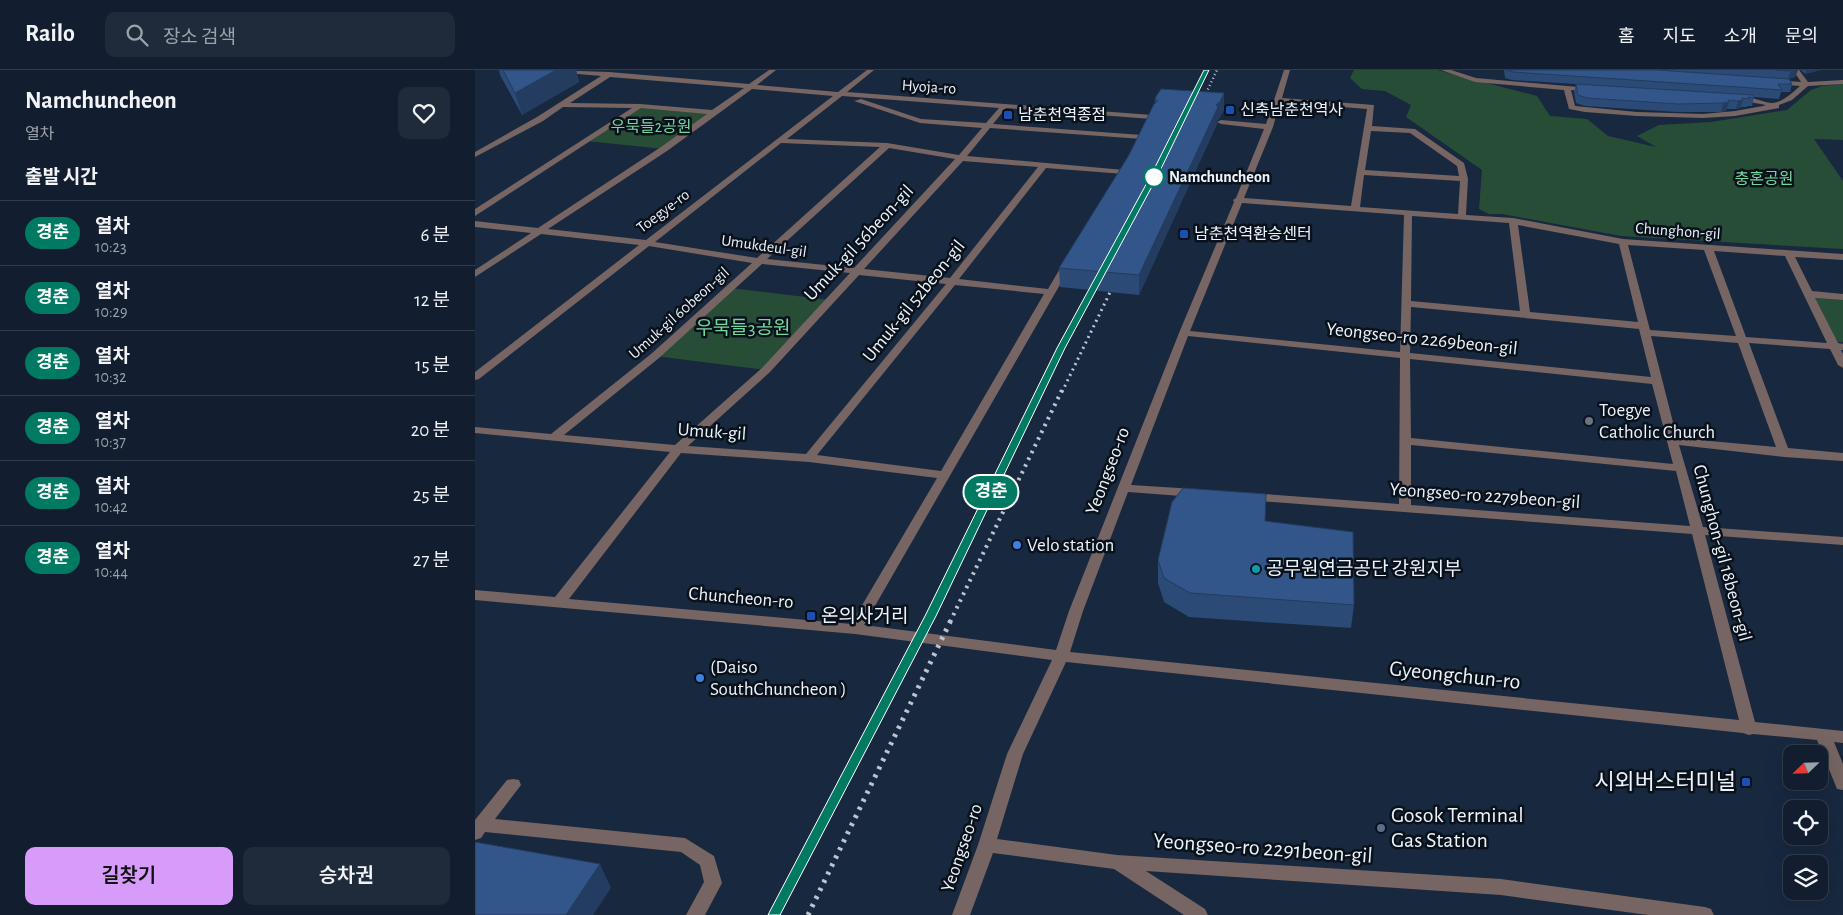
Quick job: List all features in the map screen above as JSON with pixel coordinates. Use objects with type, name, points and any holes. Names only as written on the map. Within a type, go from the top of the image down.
[{"type":"street","name":"Hyoja-ro","points":[[555,70],[1004,106],[1147,125]]},
{"type":"street","points":[[475,155],[540,119],[616,70]]},
{"type":"street","points":[[475,274],[716,112],[773,70]]},
{"type":"street","name":"Toegye-ro","points":[[475,376],[871,70]]},
{"type":"street","name":"Yeongseo-ro","points":[[961,915],[987,845],[1015,754],[1061,656],[1076,611],[1184,333],[1237,200],[1269,127],[1287,70]]},
{"type":"street","points":[[1444,70],[1475,80],[1495,79],[1596,90]]},
{"type":"street","points":[[1796,70],[1806,84]]},
{"type":"street","points":[[1767,82],[1806,84],[1843,82]]},
{"type":"street","points":[[1567,88],[1572,106],[1585,110],[1707,117],[1776,106],[1800,93],[1806,84]]},
{"type":"street","points":[[839,94],[920,121],[987,127],[1147,125],[1137,146]]},
{"type":"street","points":[[1728,98],[1756,100],[1776,106]]},
{"type":"street","points":[[1277,100],[1371,107],[1355,209]]},
{"type":"street","points":[[559,105],[640,106],[716,112]]},
{"type":"street","points":[[475,213],[640,106]]},
{"type":"street","name":"Umuk-gil 56beon-gil","points":[[558,603],[678,449],[766,370],[961,158],[1004,106]]},
{"type":"street","points":[[1221,122],[1269,127]]},
{"type":"street","points":[[1367,128],[1412,131],[1461,165],[1464,179],[1462,217]]},
{"type":"street","points":[[780,141],[887,145],[961,158],[1124,172]]},
{"type":"street","name":"Umuk-gil 60beon-gil","points":[[553,438],[655,356],[887,145]]},
{"type":"street","name":"Umuk-gil 52beon-gil","points":[[809,458],[953,282],[1044,165]]},
{"type":"street","points":[[1360,172],[1464,179]]},
{"type":"street","name":"Chunghon-gil","points":[[1237,200],[1513,221],[1623,242],[1843,257]]},
{"type":"street","points":[[1405,509],[1405,355],[1408,213]]},
{"type":"street","points":[[1513,221],[1525,314]]},
{"type":"street","name":"Umukdeul-gil","points":[[475,224],[646,243],[759,261],[1050,292]]},
{"type":"street","name":"Chunghon-gil 18beon-gil","points":[[1623,242],[1672,441],[1681,468],[1749,729]]},
{"type":"street","points":[[1708,248],[1784,452]]},
{"type":"street","points":[[855,629],[1075,252]]},
{"type":"street","points":[[1789,254],[1808,294],[1839,347],[1843,365]]},
{"type":"street","points":[[1808,294],[1843,297]]},
{"type":"street","points":[[1407,304],[1525,314],[1743,341],[1839,347]]},
{"type":"street","name":"Yeongseo-ro 2269beon-gil","points":[[1184,333],[1657,381]]},
{"type":"street","name":"Umuk-gil","points":[[475,430],[678,449],[809,458],[945,476]]},
{"type":"street","points":[[1672,441],[1843,456]]},
{"type":"street","points":[[1405,442],[1681,468]]},
{"type":"street","points":[[1125,488],[1212,495]]},
{"type":"street","name":"Yeongseo-ro 2279beon-gil","points":[[1241,497],[1843,541]]},
{"type":"street","name":"Chuncheon-ro","points":[[475,595],[855,629],[1061,656]]},
{"type":"street","name":"Gyeongchun-ro","points":[[1061,656],[1824,737],[1843,737]]},
{"type":"street","points":[[1824,737],[1843,784]]},
{"type":"street","points":[[478,829],[513,785]]},
{"type":"street","points":[[478,829],[685,845],[708,861],[713,883],[695,915]]},
{"type":"street","name":"Yeongseo-ro 2291beon-gil","points":[[987,845],[1117,862],[1501,887],[1705,915]]},
{"type":"street","name":"Yeongseo-ro 2291beon-gil","points":[[1117,862],[1199,915]]},
{"type":"green space","name":"충혼공원","points":[[1354,70],[1437,70],[1537,96],[1550,116],[1587,119],[1608,136],[1656,147],[1637,136],[1659,125],[1711,122],[1787,110],[1811,90],[1822,86],[1843,84],[1843,140],[1814,139],[1843,181],[1843,249],[1621,236],[1502,214],[1489,214],[1479,209],[1482,170],[1406,117],[1411,105],[1385,91],[1362,89],[1350,78]]},
{"type":"green space","name":"우묵들2공원","points":[[640,106],[716,113],[664,149],[586,141]]},
{"type":"green space","name":"우묵들3공원","points":[[730,288],[830,300],[766,370],[655,356]]},
{"type":"green space","points":[[1814,298],[1843,300],[1843,342],[1837,342]]},
{"type":"building","points":[[503,70],[556,70],[515,93]]},
{"type":"building","points":[[1506,70],[1657,70],[1789,79],[1792,84],[1778,84],[1782,90]]},
{"type":"building","points":[[1576,84],[1753,95],[1754,98],[1742,98],[1743,100],[1738,101],[1728,100],[1729,102],[1723,103],[1679,104],[1587,98],[1578,95]]},
{"type":"building","points":[[1161,89],[1224,93],[1220,102],[1216,105],[1218,107],[1139,275],[1059,268],[1129,155],[1154,104],[1158,101],[1155,98]]},
{"type":"building","name":"공무원연금공단 강원지부","points":[[1183,488],[1266,494],[1265,521],[1353,532],[1354,605],[1190,593],[1164,578],[1158,560],[1172,502]]},
{"type":"building","points":[[475,842],[600,864],[566,915],[475,915]]},
{"type":"railway","points":[[1191,103],[1207,70]]},
{"type":"railway","points":[[1201,104],[1217,70]]},
{"type":"railway","points":[[1040,392],[1099,278]]},
{"type":"railway","points":[[1062,392],[1116,280]]},
{"type":"railway","points":[[929,621],[1040,390]]},
{"type":"railway","points":[[950,622],[1062,390]]},
{"type":"railway","points":[[808,915],[951,620]]},
{"type":"railway","points":[[775,915],[929,621]]},
{"type":"train","name":"경춘","points":[[775,915],[931,616],[1061,348],[1153,179],[1207,70]]},
{"type":"place","name":"신축남춘천역사","points":[[1230,110]]},
{"type":"place","name":"남춘천역종점","points":[[1008,115]]},
{"type":"place","name":"Namchuncheon","points":[[1154,177]]},
{"type":"place","name":"남춘천역환승센터","points":[[1184,234]]},
{"type":"place","name":"Toegye Catholic Church","points":[[1589,421]]},
{"type":"place","name":"Velo station","points":[[1017,545]]},
{"type":"place","name":"공무원연금공단 강원지부","points":[[1256,569]]},
{"type":"place","name":"온의사거리","points":[[811,616]]},
{"type":"place","name":"(Daiso SouthChuncheon )","points":[[700,678]]},
{"type":"place","name":"시외버스터미널","points":[[1746,782]]},
{"type":"place","name":"Gosok Terminal Gas Station","points":[[1381,828]]}]
